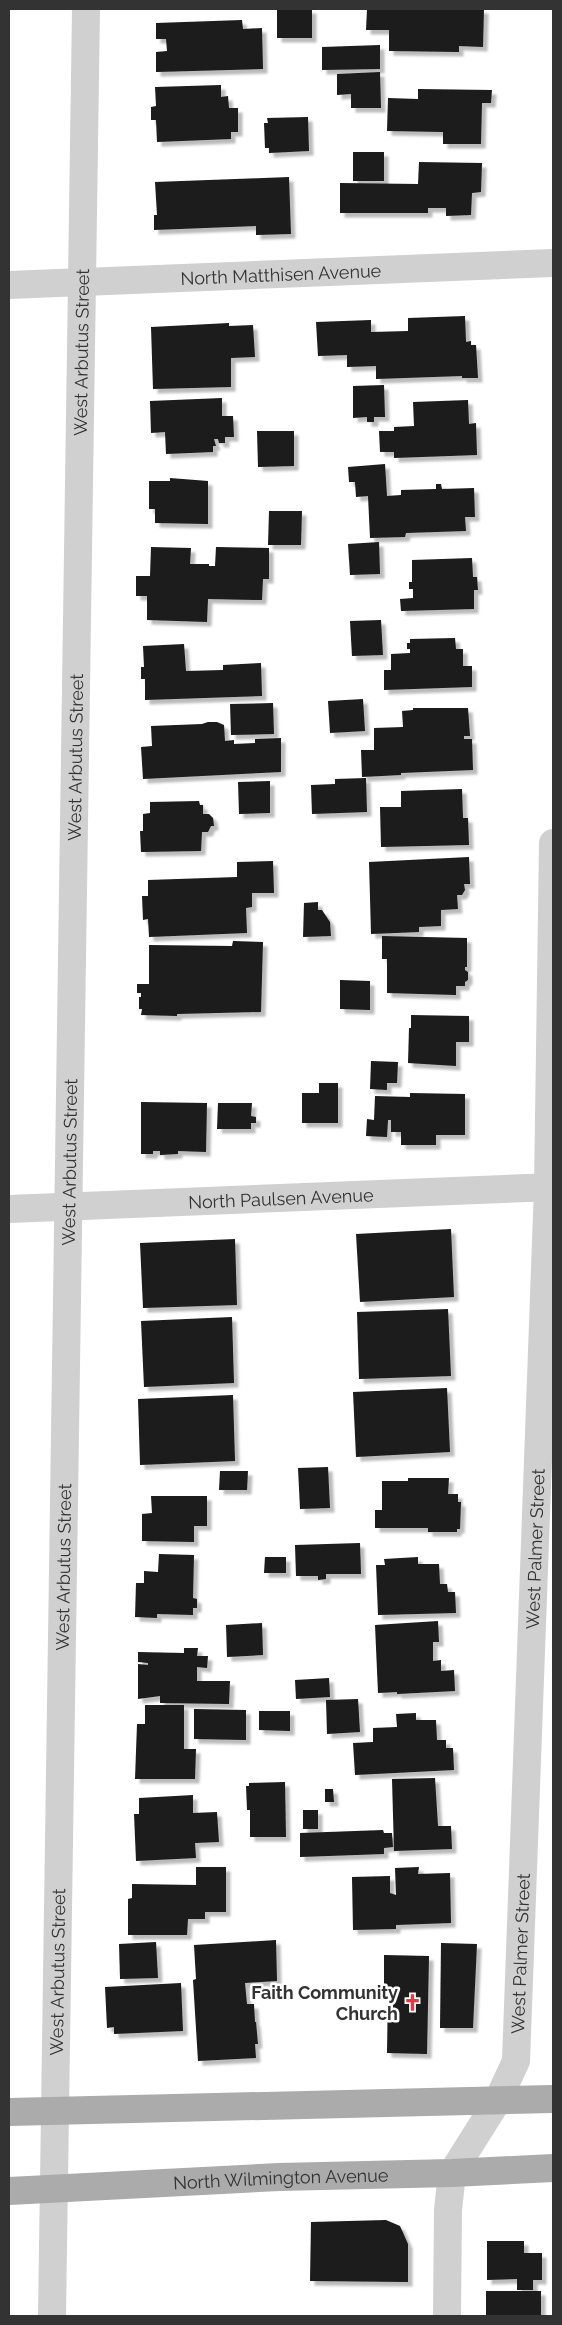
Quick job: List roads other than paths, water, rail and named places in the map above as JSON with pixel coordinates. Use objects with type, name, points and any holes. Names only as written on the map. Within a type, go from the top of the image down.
[{"type":"main road","points":[[9,2112],[553,2099]]},
{"type":"main road","name":"North Wilmington Avenue","points":[[9,2191],[279,2177],[452,2173],[553,2168]]},
{"type":"street","name":"West Arbutus Street","points":[[52,2316],[86,9]]},
{"type":"street","name":"North Matthisen Avenue","points":[[9,286],[553,264]]},
{"type":"street","name":"West Palmer Street","points":[[452,2173],[498,2100],[516,2061],[551,1187],[553,843]]},
{"type":"street","name":"North Paulsen Avenue","points":[[9,1209],[551,1187]]},
{"type":"street","points":[[447,2316],[448,2210],[452,2173]]},
{"type":"place","name":"Faith Community Church","points":[[412,2002]]}]
